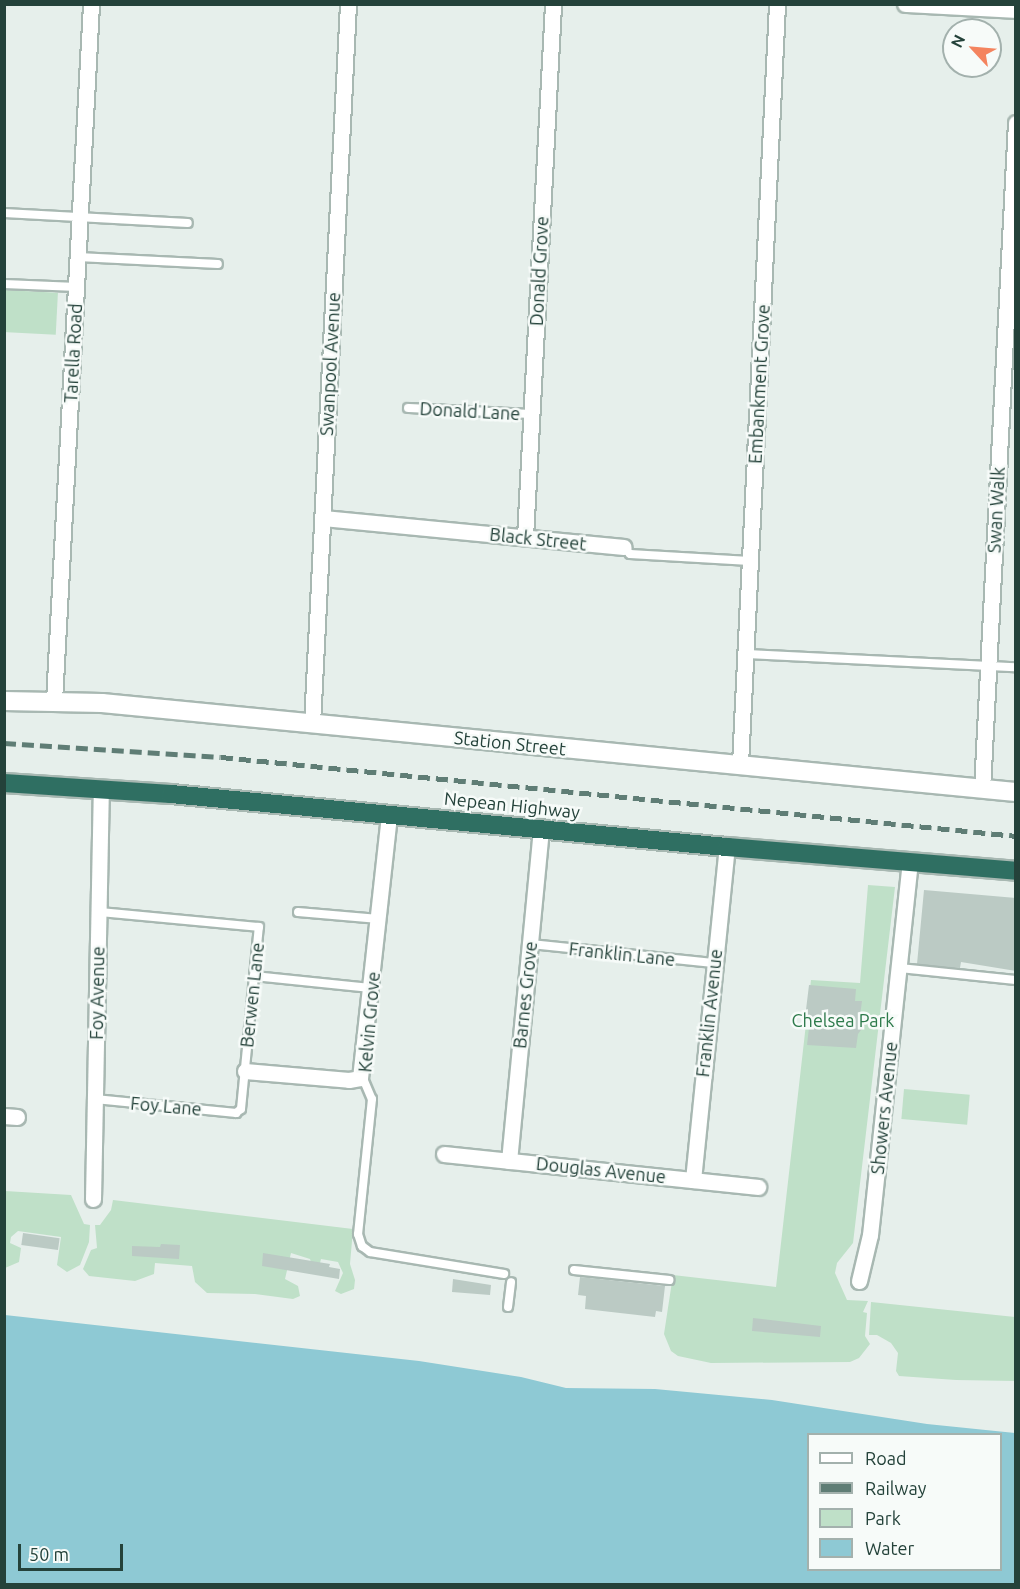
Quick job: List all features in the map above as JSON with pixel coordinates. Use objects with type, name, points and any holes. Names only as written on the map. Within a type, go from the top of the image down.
[{"type":"highway","name":"Nepean Highway","points":[[4,783],[101,788],[727,847],[1016,871]]},
{"type":"street","name":"Tarella Road","points":[[54,701],[91,4]]},
{"type":"street","name":"Swanpool Avenue","points":[[312,723],[348,4]]},
{"type":"street","name":"Donald Grove","points":[[525,537],[553,4]]},
{"type":"street","name":"Embankment Grove","points":[[740,764],[777,4]]},
{"type":"street","points":[[905,4],[1016,10]]},
{"type":"street","name":"Swan Walk","points":[[981,789],[1016,123]]},
{"type":"street","name":"Black Street","points":[[322,518],[624,548]]},
{"type":"street","name":"Station Street","points":[[4,700],[54,701],[312,723],[1016,792]]},
{"type":"street","name":"Foy Avenue","points":[[93,1198],[101,788]]},
{"type":"street","name":"Kelvin Grove","points":[[361,1075],[389,814]]},
{"type":"street","name":"Barnes Grove","points":[[509,1161],[542,830]]},
{"type":"street","name":"Franklin Avenue","points":[[693,1180],[727,847]]},
{"type":"street","name":"Showers Avenue","points":[[859,1281],[870,1234],[910,862]]},
{"type":"street","points":[[245,1071],[349,1080],[357,1080],[361,1075]]},
{"type":"street","name":"Douglas Avenue","points":[[444,1154],[758,1187]]},
{"type":"lane","points":[[4,213],[188,223]]},
{"type":"lane","points":[[78,257],[218,264]]},
{"type":"lane","points":[[4,284],[77,287]]},
{"type":"lane","name":"Donald Lane","points":[[408,408],[532,414]]},
{"type":"lane","name":"Black Street","points":[[624,548],[630,554],[750,561]]},
{"type":"lane","points":[[746,654],[1016,668]]},
{"type":"lane","name":"Berwen Lane","points":[[99,912],[259,927],[241,1109],[236,1113]]},
{"type":"lane","points":[[298,912],[379,919]]},
{"type":"lane","name":"Franklin Lane","points":[[530,944],[714,963]]},
{"type":"lane","points":[[898,968],[1016,980]]},
{"type":"lane","points":[[254,976],[372,989]]},
{"type":"lane","name":"Kelvin Grove","points":[[361,1075],[372,1099],[359,1228],[360,1243],[370,1252],[504,1274]]},
{"type":"lane","name":"Foy Lane","points":[[95,1099],[236,1113]]},
{"type":"lane","points":[[574,1270],[669,1280]]},
{"type":"lane","points":[[508,1307],[510,1282]]},
{"type":"green space","points":[[5,290],[58,293],[56,335],[4,332]]},
{"type":"green space","name":"Chelsea Park","points":[[868,885],[895,887],[853,1243],[837,1263],[835,1273],[847,1300],[868,1301],[863,1312],[867,1313],[865,1336],[870,1344],[859,1358],[850,1362],[711,1363],[678,1356],[671,1351],[664,1334],[673,1275],[776,1287],[811,980],[860,983]]},
{"type":"green space","points":[[904,1089],[970,1095],[967,1125],[901,1119]]},
{"type":"green space","points":[[5,1191],[71,1195],[84,1224],[90,1225],[89,1242],[80,1265],[67,1272],[57,1265],[61,1237],[18,1231],[11,1237],[10,1243],[21,1248],[19,1262],[5,1268]]},
{"type":"green space","points":[[113,1200],[353,1229],[350,1264],[355,1280],[354,1289],[341,1294],[335,1291],[343,1273],[338,1262],[321,1259],[320,1263],[311,1262],[310,1259],[291,1253],[285,1279],[298,1286],[300,1296],[293,1299],[255,1294],[207,1293],[195,1282],[192,1266],[155,1263],[154,1274],[135,1281],[89,1276],[83,1269],[91,1250],[97,1248],[95,1225],[100,1225],[111,1210]]},
{"type":"green space","points":[[871,1302],[1015,1317],[1015,1381],[899,1376],[896,1371],[898,1353],[891,1343],[877,1335],[869,1335]]},
{"type":"water","points":[[5,1315],[419,1361],[521,1377],[566,1388],[655,1389],[772,1400],[927,1424],[1015,1433],[1015,1584],[5,1584]]},
{"type":"building","points":[[924,890],[1016,898],[1016,971],[961,962],[960,968],[917,964]]},
{"type":"building","points":[[809,985],[856,989],[855,1001],[862,1001],[860,1016],[870,1018],[858,1034],[856,1048],[807,1045],[810,1019],[805,1018]]},
{"type":"building","points":[[23,1233],[60,1238],[58,1250],[21,1245]]},
{"type":"building","points":[[161,1244],[180,1245],[179,1259],[132,1256],[132,1246],[160,1247]]},
{"type":"building","points":[[263,1253],[330,1264],[329,1267],[340,1269],[339,1279],[262,1266]]},
{"type":"building","points":[[580,1277],[665,1286],[662,1312],[656,1311],[655,1317],[585,1309],[586,1296],[578,1295]]},
{"type":"building","points":[[453,1279],[491,1285],[490,1295],[452,1292]]},
{"type":"building","points":[[753,1318],[821,1326],[820,1337],[752,1331]]},
{"type":"railway","points":[[4,743],[221,757],[1016,836]]}]
